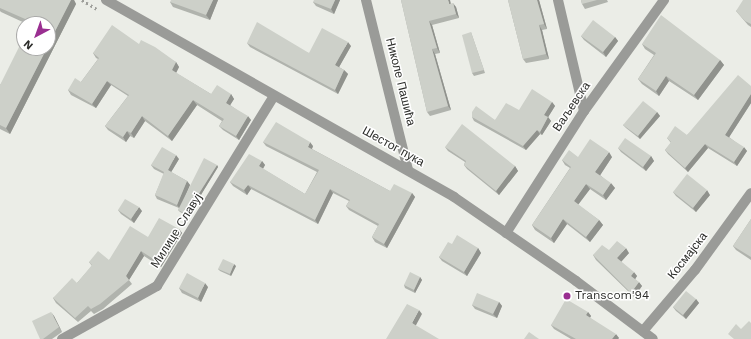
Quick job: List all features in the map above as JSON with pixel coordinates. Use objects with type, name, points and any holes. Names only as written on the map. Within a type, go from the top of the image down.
[{"type":"street","name":"Шестог пука","points":[[106,0],[274,96],[408,170],[506,233],[653,339]]},
{"type":"street","name":"Николе Пашића","points":[[366,0],[408,170]]},
{"type":"street","points":[[558,0],[584,112]]},
{"type":"street","name":"Ваљевска","points":[[506,233],[584,112],[664,0]]},
{"type":"street","name":"Милице Славуј","points":[[62,339],[157,286],[274,96]]},
{"type":"street","name":"Космајска","points":[[642,331],[695,270],[751,193]]},
{"type":"path","points":[[82,0],[104,13]]},
{"type":"building","points":[[0,0],[71,0],[56,29],[56,16],[18,16],[0,8]]},
{"type":"building","points":[[171,0],[213,0],[206,15],[170,2]]},
{"type":"building","points":[[314,0],[335,0],[331,9],[313,2]]},
{"type":"building","points":[[401,0],[448,0],[449,4],[453,3],[456,14],[429,21],[437,48],[432,49],[448,106],[427,112]]},
{"type":"building","points":[[508,0],[537,0],[544,24],[539,25],[546,54],[523,59]]},
{"type":"building","points":[[581,0],[597,0],[582,4]]},
{"type":"building","points":[[743,0],[751,0],[751,24],[745,21],[736,11]]},
{"type":"building","points":[[661,15],[720,60],[694,95],[666,76],[656,91],[638,79],[656,53],[642,44]]},
{"type":"building","points":[[593,20],[615,37],[603,52],[581,36]]},
{"type":"building","points":[[257,22],[309,53],[322,28],[348,42],[335,65],[344,70],[335,90],[247,43]]},
{"type":"building","points":[[112,25],[139,44],[141,40],[155,47],[176,62],[172,70],[211,94],[217,85],[231,94],[226,103],[248,116],[236,136],[219,126],[224,119],[193,100],[168,136],[142,116],[131,133],[127,131],[123,137],[105,126],[129,95],[107,81],[92,104],[68,90],[75,78],[81,82],[99,58],[93,53]]},
{"type":"building","points":[[471,32],[484,70],[472,73],[462,35]]},
{"type":"building","points":[[16,53],[16,56],[43,56],[6,128],[0,125],[0,85]]},
{"type":"building","points":[[738,75],[751,86],[751,94],[725,135],[744,147],[734,162],[705,144],[685,168],[665,150],[671,142],[667,138],[675,126],[687,135]]},
{"type":"building","points":[[532,89],[552,102],[544,115],[548,117],[540,132],[537,130],[523,146],[472,117],[472,112],[476,106],[495,120],[506,103],[519,110]]},
{"type":"building","points":[[643,101],[657,112],[638,136],[623,125]]},
{"type":"building","points":[[276,122],[310,142],[308,147],[390,191],[394,184],[412,193],[384,244],[372,237],[379,224],[346,206],[350,200],[330,189],[315,220],[248,185],[244,190],[230,182],[249,154],[262,161],[259,166],[305,194],[319,170],[263,142]]},
{"type":"building","points":[[462,124],[515,166],[496,191],[464,165],[466,161],[445,147]]},
{"type":"building","points":[[625,138],[651,156],[643,167],[618,148]]},
{"type":"building","points":[[590,139],[609,152],[595,172],[611,183],[603,195],[586,184],[574,201],[599,220],[586,237],[563,219],[551,238],[532,225],[571,167],[562,160],[569,150],[578,157]]},
{"type":"building","points":[[162,147],[176,155],[168,170],[187,181],[177,205],[155,195],[164,172],[151,165]]},
{"type":"building","points":[[204,158],[217,165],[186,214],[178,210]]},
{"type":"building","points":[[687,174],[707,190],[693,208],[673,192]]},
{"type":"building","points":[[125,199],[139,207],[131,219],[118,210]]},
{"type":"building","points":[[159,218],[179,229],[158,262],[141,251],[126,276],[129,280],[100,304],[91,309],[88,306],[75,318],[53,298],[72,278],[77,283],[92,265],[89,262],[98,251],[109,260],[130,226],[148,237]]},
{"type":"building","points":[[751,219],[751,257],[733,246]]},
{"type":"building","points":[[457,235],[478,248],[464,272],[439,257],[448,242],[452,244]]},
{"type":"building","points":[[617,241],[626,248],[617,258],[634,272],[631,276],[639,282],[631,293],[593,255],[602,245],[609,250]]},
{"type":"building","points":[[223,259],[234,264],[230,274],[218,269]]},
{"type":"building","points":[[410,272],[420,277],[414,290],[404,285]]},
{"type":"building","points":[[187,273],[205,283],[198,298],[179,288]]},
{"type":"building","points":[[686,291],[696,299],[683,315],[673,307]]},
{"type":"building","points":[[477,293],[499,302],[493,314],[472,305]]},
{"type":"building","points":[[566,299],[588,312],[586,315],[616,334],[612,339],[576,339],[551,325]]},
{"type":"building","points":[[407,304],[419,310],[412,323],[439,339],[386,339]]},
{"type":"building","points":[[51,312],[59,327],[43,339],[40,339],[32,321]]},
{"type":"building","points":[[749,321],[751,323],[751,339],[734,339],[728,334],[736,324],[741,329]]},
{"type":"building","points":[[529,332],[539,339],[524,339]]},
{"type":"place","name":"Transcom'94","points":[[567,296]]}]
